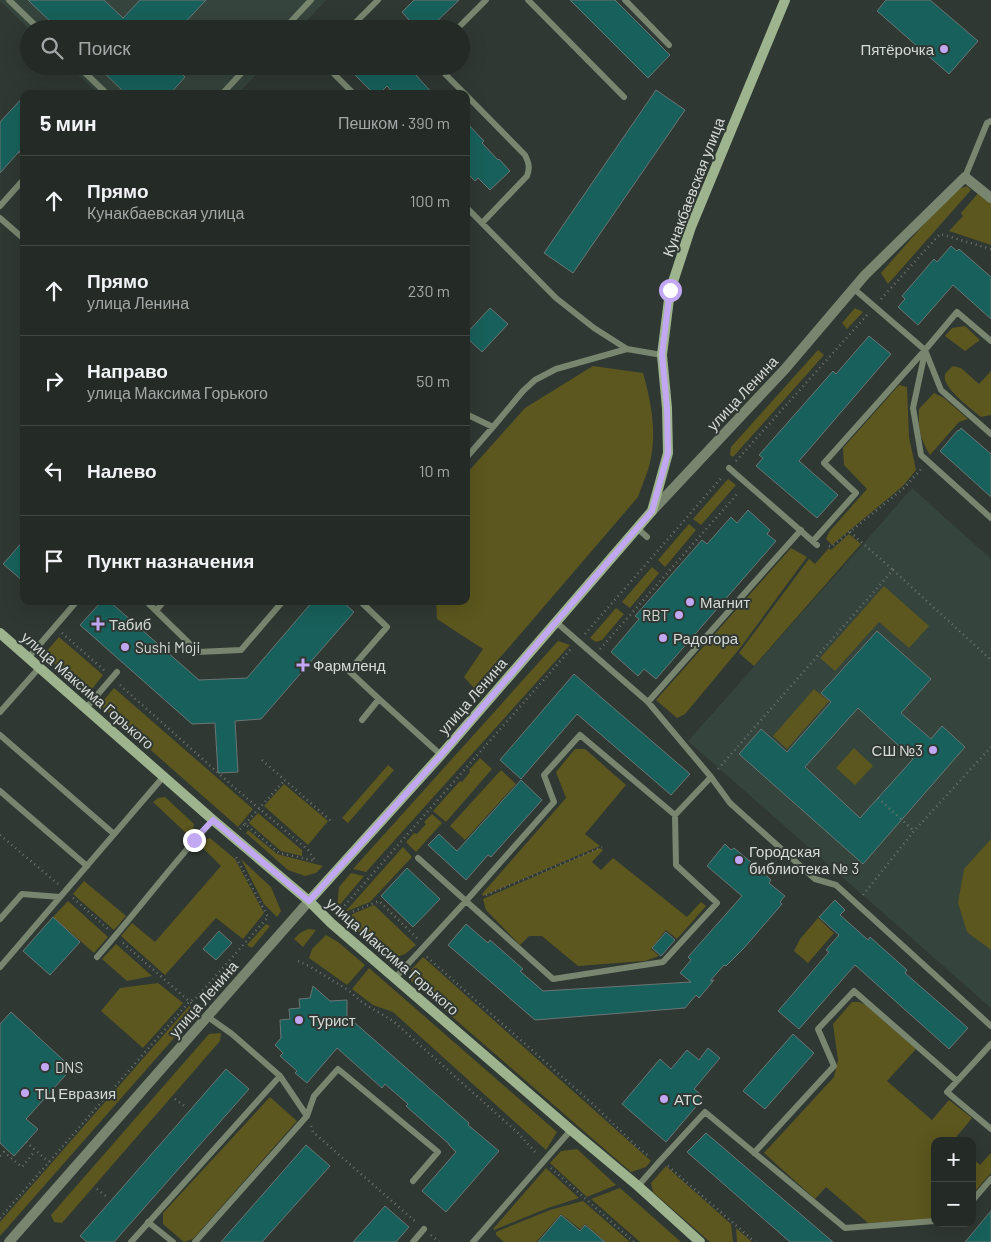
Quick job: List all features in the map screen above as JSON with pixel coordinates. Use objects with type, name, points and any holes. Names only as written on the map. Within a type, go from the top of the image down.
[{"type":"main road","name":"Кунакбаевская улица","points":[[652,511],[668,453],[667,408],[662,354],[670,290],[691,227],[786,0]]},
{"type":"main road","name":"улица Ленина","points":[[309,901],[441,755],[652,511]]},
{"type":"main road","name":"улица Максима Горького","points":[[0,633],[213,820],[309,901],[330,923],[638,1186],[700,1242]]},
{"type":"street","points":[[965,177],[991,198]]},
{"type":"street","name":"улица Ленина","points":[[652,511],[785,369],[865,275],[965,177]]},
{"type":"street","name":"улица Ленина","points":[[9,1242],[309,901]]},
{"type":"lane","points":[[9,0],[30,20]]},
{"type":"lane","points":[[292,20],[311,0]]},
{"type":"lane","points":[[358,20],[378,0]]},
{"type":"lane","points":[[466,20],[486,0]]},
{"type":"lane","points":[[528,0],[624,97]]},
{"type":"lane","points":[[625,0],[670,45]]},
{"type":"lane","points":[[87,75],[103,90]]},
{"type":"lane","points":[[226,90],[240,75]]},
{"type":"lane","points":[[335,75],[350,90]]},
{"type":"lane","points":[[446,75],[460,90]]},
{"type":"lane","points":[[470,100],[525,155],[529,170],[527,176],[482,223]]},
{"type":"lane","points":[[965,177],[987,123],[991,121]]},
{"type":"lane","points":[[0,206],[20,184]]},
{"type":"lane","points":[[470,211],[568,308],[594,328],[627,349]]},
{"type":"lane","points":[[0,218],[20,236]]},
{"type":"lane","points":[[853,288],[925,350],[941,390],[991,434]]},
{"type":"lane","points":[[730,468],[815,543],[856,493],[824,462],[957,312],[991,341]]},
{"type":"lane","points":[[470,453],[523,391],[546,374],[568,365],[627,349],[662,354]]},
{"type":"lane","points":[[925,350],[913,408],[921,456],[991,518]]},
{"type":"lane","points":[[470,416],[492,427]]},
{"type":"lane","points":[[637,528],[647,537]]},
{"type":"lane","points":[[648,702],[801,530]]},
{"type":"lane","points":[[28,658],[74,605]]},
{"type":"lane","points":[[150,605],[198,652],[241,650],[280,605]]},
{"type":"lane","points":[[156,611],[161,605]]},
{"type":"lane","points":[[364,605],[387,627],[349,670],[441,755]]},
{"type":"lane","points":[[556,622],[648,702],[711,777],[730,803],[815,879],[836,885],[991,1026]]},
{"type":"lane","points":[[0,712],[39,668]]},
{"type":"lane","points":[[86,708],[114,675]]},
{"type":"lane","points":[[362,720],[379,699]]},
{"type":"lane","points":[[395,978],[554,802],[544,775],[580,735],[675,815]]},
{"type":"lane","points":[[0,736],[114,834]]},
{"type":"lane","points":[[0,967],[164,776]]},
{"type":"lane","points":[[418,858],[553,979],[663,962],[717,902],[676,866],[675,815],[711,777]]},
{"type":"lane","points":[[0,791],[87,866]]},
{"type":"lane","points":[[97,957],[194,840],[213,820]]},
{"type":"lane","points":[[0,919],[22,894],[60,897]]},
{"type":"lane","points":[[754,1153],[834,1066],[818,1029],[854,990],[957,1081]]},
{"type":"lane","points":[[208,1017],[232,1034],[280,1076],[307,1116]]},
{"type":"lane","points":[[991,1044],[947,1092],[991,1129]]},
{"type":"lane","points":[[196,1242],[307,1116],[314,1096],[338,1069],[438,1152],[412,1181]]},
{"type":"lane","points":[[131,1242],[280,1076]]},
{"type":"lane","points":[[638,1186],[705,1112],[846,1228],[931,1221]]},
{"type":"lane","points":[[472,1242],[571,1130]]},
{"type":"lane","points":[[976,1196],[991,1179]]},
{"type":"lane","points":[[148,1222],[173,1242]]},
{"type":"lane","points":[[413,1242],[424,1230]]},
{"type":"path","points":[[755,1242],[667,1164],[651,1159],[595,1106],[419,950],[419,940],[379,901],[344,915],[340,912],[730,468],[940,234],[991,249]]},
{"type":"path","points":[[829,546],[831,547],[904,488],[928,461]]},
{"type":"path","points":[[595,655],[747,484]]},
{"type":"path","points":[[850,532],[991,660]]},
{"type":"path","points":[[711,777],[893,570]]},
{"type":"path","points":[[55,627],[114,675],[259,808],[308,850],[316,861],[279,853],[245,824]]},
{"type":"path","points":[[856,904],[914,831],[991,747]]},
{"type":"path","points":[[262,760],[331,821]]},
{"type":"path","points":[[234,836],[284,780]]},
{"type":"path","points":[[878,798],[914,831]]},
{"type":"path","points":[[0,835],[208,1017]]},
{"type":"path","points":[[474,891],[482,897],[602,847]]},
{"type":"path","points":[[0,1218],[189,1002],[196,998],[268,916],[237,858],[230,852]]},
{"type":"path","points":[[298,961],[348,990],[363,1003],[393,1021],[518,1133],[544,1162],[634,1242]]},
{"type":"path","points":[[175,1099],[187,1108]]},
{"type":"path","points":[[307,1116],[313,1132],[439,1242]]},
{"type":"path","points":[[26,1142],[49,1162]]},
{"type":"path","points":[[0,1156],[4,1152],[22,1167],[35,1151]]},
{"type":"path","points":[[97,1189],[107,1197]]},
{"type":"shaded area","points":[[326,0],[307,20],[20,20],[0,1]]},
{"type":"shaded area","points":[[78,75],[256,75],[242,90],[94,90]]},
{"type":"shaded area","points":[[967,186],[971,190],[888,284],[881,273],[953,191]]},
{"type":"shaded area","points":[[980,191],[991,201],[991,245],[949,231],[963,216],[961,213]]},
{"type":"shaded area","points":[[855,308],[863,312],[847,329],[842,323]]},
{"type":"shaded area","points":[[965,326],[980,340],[965,351],[945,336],[952,328]]},
{"type":"shaded area","points":[[818,350],[824,355],[733,457],[730,455],[731,447]]},
{"type":"shaded area","points":[[593,366],[643,373],[653,421],[651,458],[638,497],[474,688],[464,677],[483,649],[437,619],[436,605],[470,605],[470,470],[525,408]]},
{"type":"shaded area","points":[[953,366],[961,368],[979,384],[991,371],[991,415],[981,417],[948,386],[945,375]]},
{"type":"shaded area","points":[[899,385],[907,387],[909,437],[916,470],[903,486],[832,545],[826,539],[829,532],[867,489],[844,465],[843,448]]},
{"type":"shaded area","points":[[934,393],[944,398],[968,419],[959,422],[930,455],[920,433],[919,409]]},
{"type":"shaded area","points":[[728,479],[736,485],[701,525],[693,519]]},
{"type":"shaded area","points":[[912,488],[991,559],[991,1008],[688,741]]},
{"type":"shaded area","points":[[689,524],[696,530],[665,567],[658,560]]},
{"type":"shaded area","points":[[849,534],[861,544],[754,666],[739,653],[809,559],[815,564],[829,548],[831,550]]},
{"type":"shaded area","points":[[791,548],[807,557],[740,648],[685,714],[677,718],[656,700]]},
{"type":"shaded area","points":[[652,567],[659,573],[630,608],[622,602]]},
{"type":"shaded area","points":[[884,586],[929,626],[909,648],[879,622],[835,671],[820,658]]},
{"type":"shaded area","points":[[616,608],[624,614],[602,640],[596,642],[590,638]]},
{"type":"shaded area","points":[[59,637],[103,675],[92,689],[85,692],[44,654]]},
{"type":"shaded area","points":[[558,641],[570,645],[366,872],[353,869]]},
{"type":"shaded area","points":[[114,688],[253,809],[238,827],[102,707],[104,700]]},
{"type":"shaded area","points":[[814,689],[829,701],[787,749],[773,736]]},
{"type":"shaded area","points":[[854,748],[873,766],[855,785],[836,768]]},
{"type":"shaded area","points":[[575,749],[585,749],[626,785],[585,834],[600,846],[483,896],[482,894],[566,798],[556,772]]},
{"type":"shaded area","points":[[480,758],[492,769],[446,822],[433,811],[460,781],[462,782],[470,772],[469,770]]},
{"type":"shaded area","points":[[388,765],[394,770],[348,823],[342,818]]},
{"type":"shaded area","points":[[501,770],[516,784],[465,840],[450,826]]},
{"type":"shaded area","points":[[284,784],[328,821],[308,845],[264,806]]},
{"type":"shaded area","points":[[165,797],[194,824],[193,831],[187,834],[153,802],[158,798]]},
{"type":"shaded area","points":[[258,813],[302,850],[302,856],[281,851],[249,823]]},
{"type":"shaded area","points":[[432,814],[442,823],[416,852],[406,842],[414,833],[417,834],[426,824],[424,822]]},
{"type":"shaded area","points":[[248,830],[277,854],[323,866],[316,873],[305,876],[288,870],[246,833]]},
{"type":"shaded area","points":[[210,838],[235,859],[264,913],[243,939],[216,918],[165,975],[121,936],[132,923],[155,942],[221,866],[201,846],[204,840]]},
{"type":"shaded area","points":[[991,839],[991,950],[967,932],[958,903],[964,869]]},
{"type":"shaded area","points":[[403,847],[412,857],[370,902],[345,912]]},
{"type":"shaded area","points":[[600,848],[603,850],[592,862],[601,870],[613,858],[687,917],[701,902],[706,906],[677,939],[666,930],[651,949],[659,956],[645,961],[578,966],[542,936],[529,936],[520,945],[486,910],[483,899]]},
{"type":"shaded area","points":[[241,859],[271,887],[281,911],[277,917],[264,904]]},
{"type":"shaded area","points":[[351,873],[364,876],[337,908],[339,887]]},
{"type":"shaded area","points":[[84,881],[126,916],[114,930],[73,894]]},
{"type":"shaded area","points":[[68,901],[108,937],[94,953],[53,917]]},
{"type":"shaded area","points":[[374,905],[416,945],[405,954],[389,960],[343,918]]},
{"type":"shaded area","points":[[818,918],[834,933],[808,963],[794,951],[800,939]]},
{"type":"shaded area","points":[[266,924],[270,926],[252,948],[247,945]]},
{"type":"shaded area","points":[[308,929],[316,930],[303,947],[294,939]]},
{"type":"shaded area","points":[[326,935],[338,942],[365,965],[347,985],[309,958],[312,949]]},
{"type":"shaded area","points":[[116,944],[152,976],[127,981],[102,959]]},
{"type":"shaded area","points":[[423,957],[651,1161],[646,1167],[631,1172],[411,981],[411,970]]},
{"type":"shaded area","points":[[369,968],[557,1132],[546,1150],[393,1012],[373,1005],[352,989]]},
{"type":"shaded area","points":[[158,983],[183,1003],[143,1048],[101,1011],[120,988]]},
{"type":"shaded area","points":[[852,1002],[866,1005],[916,1049],[887,1081],[932,1120],[949,1100],[972,1118],[956,1137],[931,1137],[931,1219],[868,1223],[826,1187],[815,1199],[764,1153],[834,1077],[838,1060],[833,1024]]},
{"type":"shaded area","points":[[189,1006],[196,1013],[0,1236],[0,1222]]},
{"type":"shaded area","points":[[221,1033],[220,1041],[62,1223],[54,1222],[51,1215],[209,1034]]},
{"type":"shaded area","points":[[270,1097],[297,1121],[193,1239],[184,1242],[163,1224],[163,1213]]},
{"type":"shaded area","points":[[577,1149],[616,1185],[587,1197],[550,1163],[561,1151]]},
{"type":"shaded area","points":[[991,1153],[991,1173],[976,1190],[976,1162],[980,1165]]},
{"type":"shaded area","points":[[666,1166],[731,1224],[733,1242],[710,1242],[653,1192],[651,1183]]},
{"type":"shaded area","points":[[546,1168],[579,1198],[548,1208],[494,1230],[493,1229]]},
{"type":"shaded area","points":[[620,1188],[681,1242],[640,1242],[591,1199]]},
{"type":"shaded area","points":[[583,1201],[630,1242],[606,1242],[585,1224],[580,1229],[561,1214],[536,1242],[504,1242],[496,1235],[496,1232],[550,1210]]},
{"type":"shaded area","points":[[736,1228],[752,1242],[737,1242]]},
{"type":"building","points":[[28,0],[104,0],[123,18],[140,0],[206,0],[187,20],[49,20]]},
{"type":"building","points":[[414,0],[459,0],[438,20],[409,20],[402,12]]},
{"type":"building","points":[[570,0],[615,0],[670,55],[648,78]]},
{"type":"building","points":[[886,0],[930,0],[978,41],[949,74],[877,11]]},
{"type":"building","points":[[106,75],[183,75],[185,77],[174,90],[122,90]]},
{"type":"building","points":[[355,75],[416,75],[429,90],[390,90],[387,86],[383,90],[370,90]]},
{"type":"building","points":[[656,90],[685,110],[573,273],[544,253]]},
{"type":"building","points":[[20,100],[20,150],[0,173],[0,122]]},
{"type":"building","points":[[470,126],[484,141],[482,143],[510,171],[490,190],[478,178],[475,181],[470,176]]},
{"type":"building","points":[[951,246],[957,251],[959,249],[991,277],[991,319],[953,285],[918,325],[898,307],[905,299],[902,296],[934,259],[937,262]]},
{"type":"building","points":[[490,308],[508,324],[482,352],[470,341],[470,330]]},
{"type":"building","points":[[869,336],[891,354],[799,461],[838,495],[817,518],[756,466],[763,458],[759,455],[833,371],[836,374]]},
{"type":"building","points":[[961,428],[991,454],[991,497],[940,451]]},
{"type":"building","points":[[748,510],[770,530],[767,534],[776,541],[656,679],[644,669],[638,676],[611,652],[639,619],[635,616],[702,540],[707,544],[731,517],[737,523]]},
{"type":"building","points":[[20,545],[20,579],[3,564]]},
{"type":"building","points":[[98,605],[114,605],[199,680],[247,678],[310,605],[346,605],[354,612],[261,719],[235,721],[238,772],[218,773],[215,723],[192,724],[80,625]]},
{"type":"building","name":"СШ №3","points":[[877,631],[931,679],[901,713],[931,739],[942,726],[965,747],[863,864],[739,754],[761,729],[787,752],[831,702],[821,693]],"holes":[[[858,708],[913,759],[860,818],[805,767]]]},
{"type":"building","points":[[574,674],[690,774],[671,795],[577,714],[521,779],[500,760]]},
{"type":"building","points":[[521,780],[542,800],[491,857],[488,855],[466,880],[428,845],[439,834],[457,851]]},
{"type":"building","points":[[725,844],[731,850],[734,848],[758,868],[771,880],[769,883],[785,896],[780,902],[782,904],[744,948],[726,966],[724,965],[699,998],[696,995],[685,1008],[535,1020],[448,945],[466,924],[488,943],[490,940],[523,969],[520,971],[543,991],[691,982],[680,973],[691,960],[688,957],[742,896],[707,866]]},
{"type":"building","points":[[407,868],[440,899],[413,927],[381,896]]},
{"type":"building","points":[[835,900],[845,910],[840,915],[868,940],[870,937],[907,970],[905,973],[968,1028],[949,1049],[855,965],[799,1029],[778,1011],[829,952],[826,950],[839,935],[819,917]]},
{"type":"building","points":[[53,917],[80,942],[50,975],[23,951]]},
{"type":"building","points":[[219,931],[232,943],[216,960],[203,949]]},
{"type":"building","points":[[666,932],[675,940],[661,956],[652,948]]},
{"type":"building","points":[[313,986],[330,1001],[347,1000],[347,1016],[499,1151],[446,1212],[422,1191],[456,1152],[406,1106],[408,1104],[385,1084],[382,1088],[337,1048],[307,1083],[280,1056],[283,1053],[275,1045],[281,1038],[280,1020],[290,1019],[289,1009],[300,1008],[299,999],[310,998]]},
{"type":"building","name":"ТЦ Евразия","points":[[11,1012],[72,1068],[26,1119],[38,1129],[14,1156],[0,1143],[0,1024]]},
{"type":"building","points":[[793,1034],[814,1053],[765,1109],[743,1091]]},
{"type":"building","name":"АТС","points":[[708,1048],[720,1058],[694,1089],[704,1097],[666,1142],[622,1104],[660,1059],[671,1069],[687,1050],[699,1060]]},
{"type":"building","points":[[226,1069],[249,1089],[114,1242],[87,1242],[80,1236]]},
{"type":"building","points":[[706,1133],[833,1242],[790,1242],[687,1152]]},
{"type":"building","points":[[306,1145],[330,1166],[262,1242],[221,1242]]},
{"type":"building","points":[[385,1206],[409,1227],[396,1242],[353,1242]]},
{"type":"building","points":[[991,1211],[991,1242],[965,1242]]},
{"type":"building","points":[[561,1215],[580,1231],[585,1225],[605,1242],[538,1242]]},
{"type":"place","name":"Пятёрочка","points":[[944,49]]},
{"type":"place","name":"Магнит","points":[[690,602]]},
{"type":"place","name":"RBT","points":[[679,615]]},
{"type":"place","name":"Табиб","points":[[98,624]]},
{"type":"place","name":"Радогора","points":[[663,638]]},
{"type":"place","name":"Sushi Moji","points":[[125,647]]},
{"type":"place","name":"Фармленд","points":[[303,665]]},
{"type":"place","name":"СШ №3","points":[[933,750]]},
{"type":"place","name":"Городская библиотека № 3","points":[[739,860]]},
{"type":"place","name":"Турист","points":[[299,1020]]},
{"type":"place","name":"DNS","points":[[45,1067]]},
{"type":"place","name":"ТЦ Евразия","points":[[25,1093]]},
{"type":"place","name":"АТС","points":[[664,1099]]},
{"type":"route","points":[[194,840],[213,820],[309,901],[441,755],[652,511],[668,453],[667,408],[662,354],[670,290]]}]
